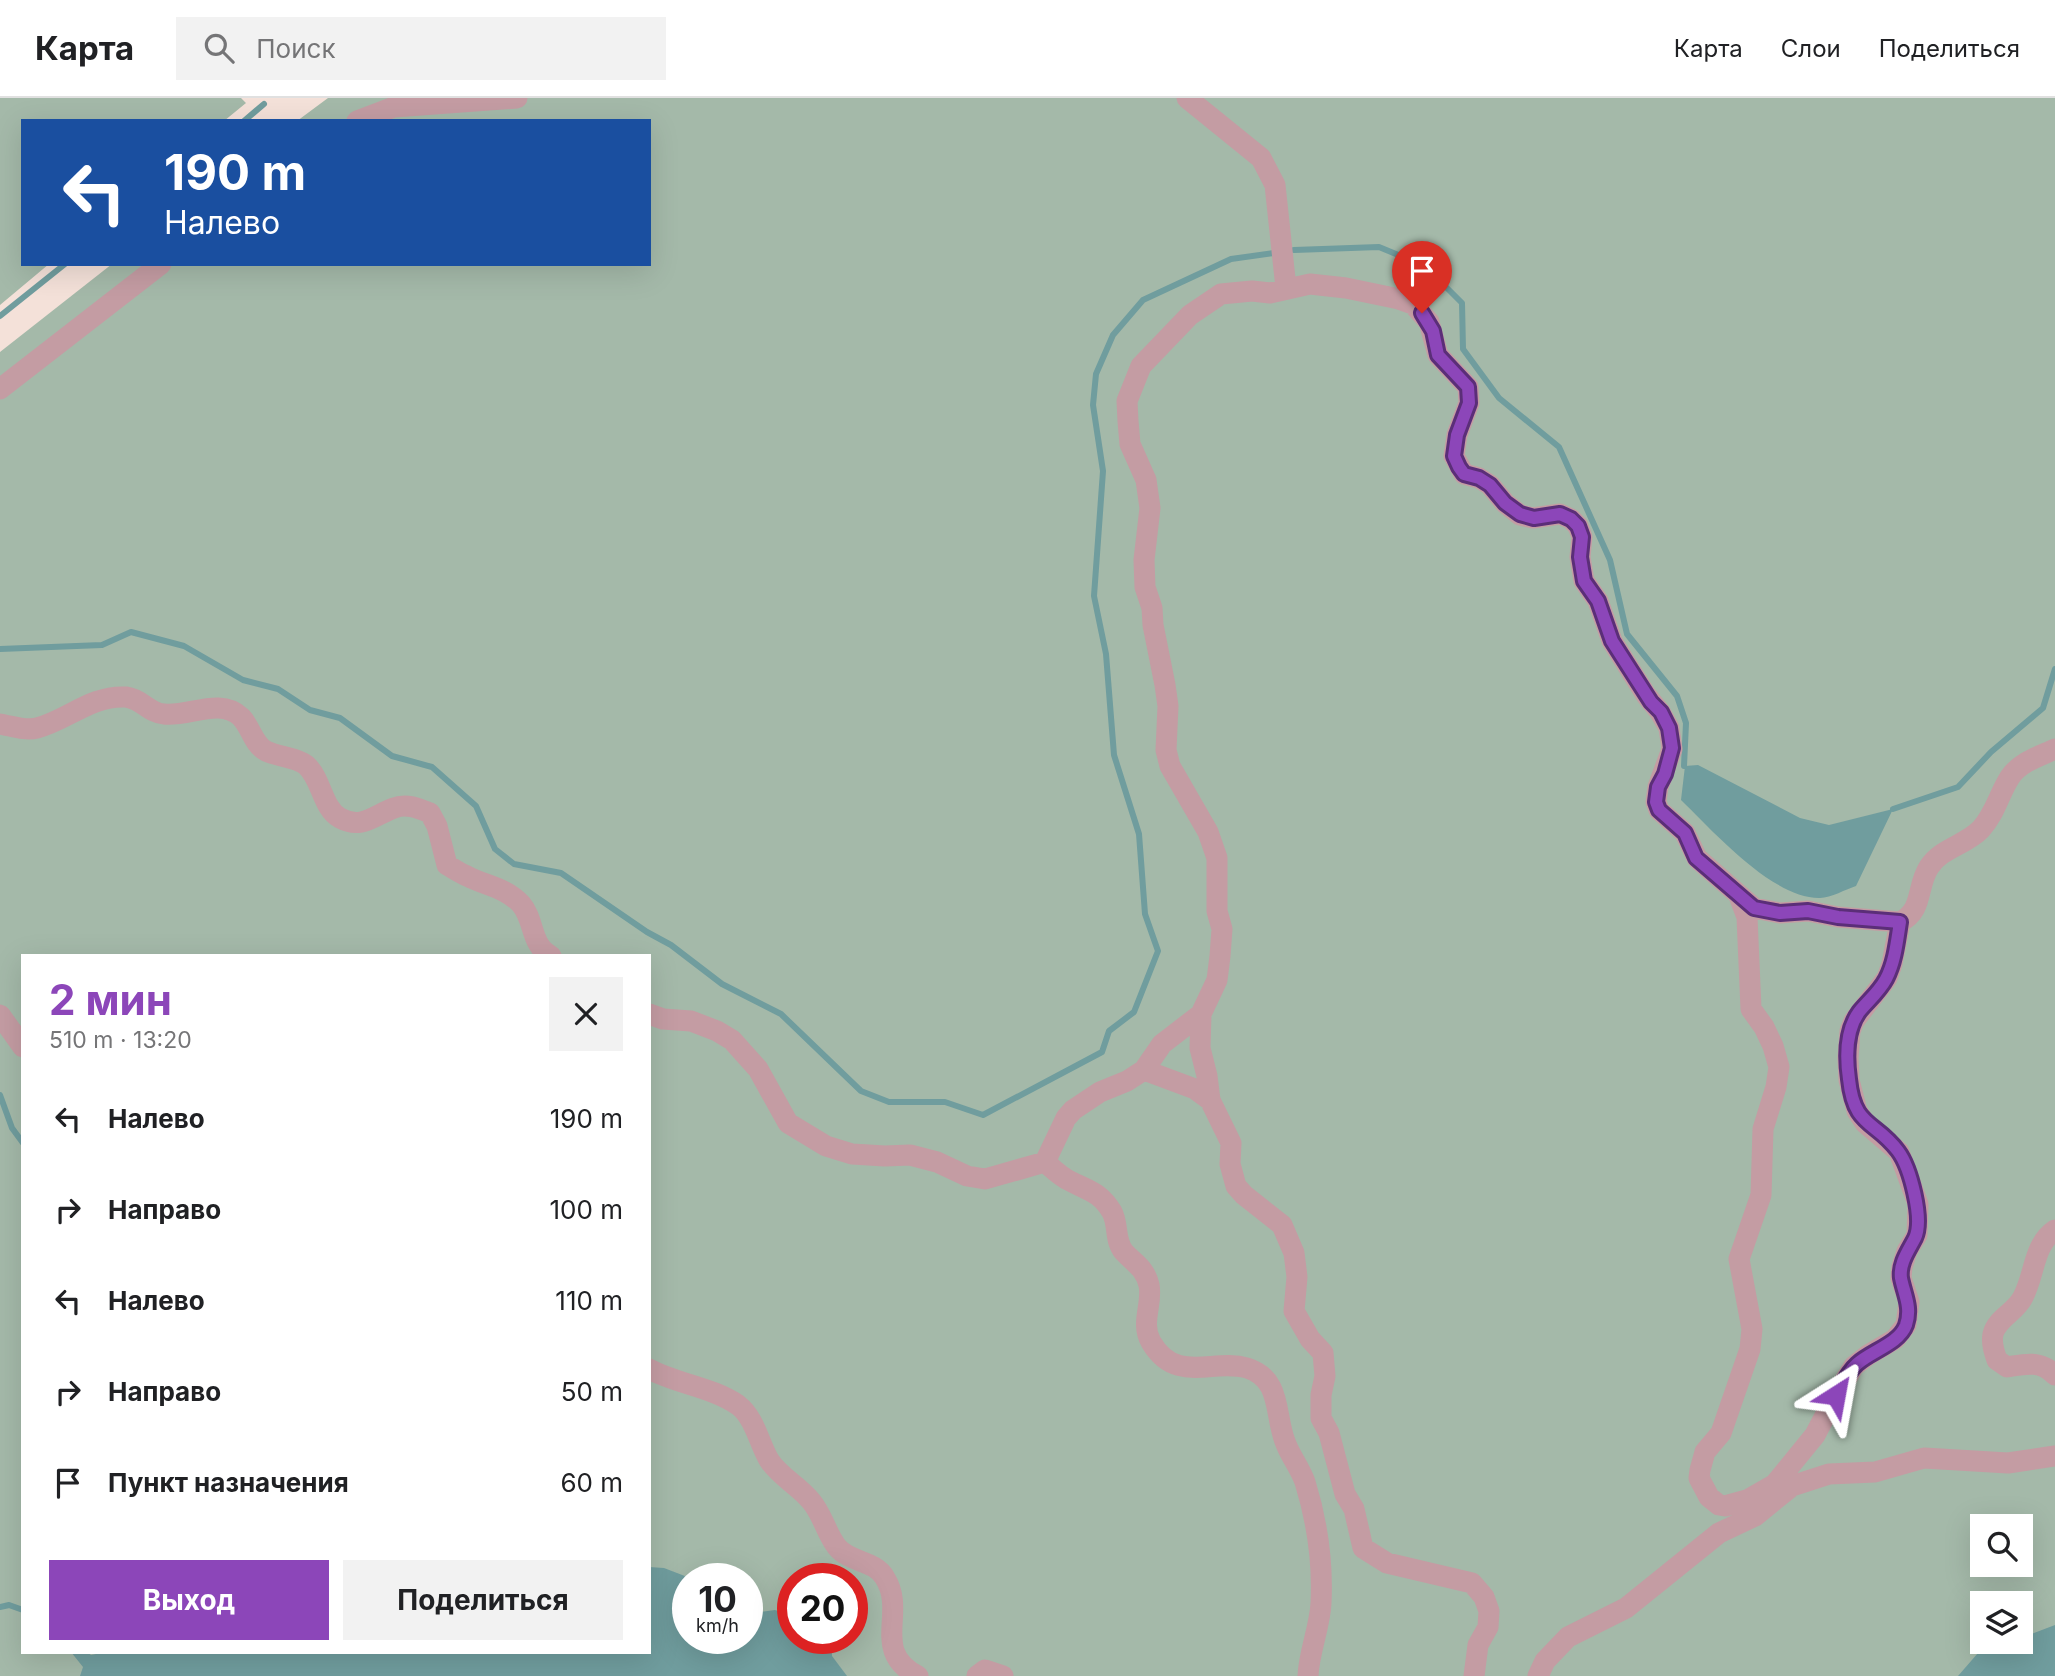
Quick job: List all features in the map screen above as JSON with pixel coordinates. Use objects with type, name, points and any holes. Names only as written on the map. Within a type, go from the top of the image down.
[{"type":"lane","points":[[362,119],[394,107],[517,98]]},
{"type":"lane","points":[[1187,98],[1261,158],[1275,184],[1286,288]]},
{"type":"lane","points":[[0,389],[158,266]]},
{"type":"lane","points":[[1474,1676],[1478,1645],[1488,1627],[1489,1611],[1484,1597],[1472,1583],[1387,1563],[1363,1548],[1354,1509],[1345,1494],[1329,1433],[1321,1418],[1321,1395],[1325,1376],[1323,1353],[1310,1339],[1294,1311],[1297,1277],[1294,1253],[1282,1225],[1236,1186],[1230,1164],[1231,1143],[1210,1100],[1200,1048],[1201,1014],[1217,980],[1220,956],[1222,929],[1217,911],[1217,858],[1208,832],[1170,766],[1166,750],[1168,706],[1152,608],[1145,587],[1144,560],[1150,508],[1146,480],[1130,444],[1127,401],[1141,366],[1190,315],[1221,294],[1252,291],[1270,293],[1311,284],[1346,288],[1413,304],[1429,322],[1438,355],[1468,387],[1469,403],[1457,435],[1454,456],[1459,467],[1464,474],[1479,478],[1490,485],[1505,503],[1520,514],[1534,518],[1560,514],[1578,526],[1582,537],[1580,557],[1584,581],[1598,601],[1612,641],[1669,728],[1672,748],[1665,774],[1658,787],[1656,802],[1659,810],[1685,833],[1696,858],[1754,908],[1780,913],[1808,911],[1838,917],[1900,922],[1910,917],[1917,905],[1921,885],[1930,865],[1939,856],[1979,831],[1991,816],[2010,776],[2020,766],[2055,748]]},
{"type":"lane","points":[[0,723],[26,729],[38,728],[91,703],[124,697],[137,699],[154,711],[164,714],[222,708],[232,711],[241,718],[256,743],[264,750],[304,764],[318,782],[332,813],[342,819],[356,824],[370,821],[394,807],[407,806],[430,813],[437,826],[447,865],[468,877],[492,884],[510,894],[523,907],[536,942],[549,954]]},
{"type":"lane","points":[[1719,1533],[1723,1516],[1699,1478],[1700,1470],[1705,1452],[1721,1433],[1750,1349],[1752,1329],[1739,1259],[1760,1195],[1763,1129],[1779,1067],[1764,1027],[1751,1009],[1747,917],[1739,896]]},
{"type":"lane","points":[[1718,1505],[1725,1506],[1747,1500],[1775,1485],[1815,1435],[1854,1366],[1895,1339],[1906,1325],[1909,1302],[1901,1278],[1902,1267],[1907,1251],[1917,1236],[1918,1203],[1899,1152],[1865,1123],[1857,1111],[1849,1080],[1848,1058],[1853,1021],[1887,978],[1900,922]]},
{"type":"lane","points":[[651,1015],[663,1019],[691,1021],[732,1040],[758,1069],[788,1123],[825,1146],[852,1154],[911,1155],[937,1162],[967,1176],[985,1179],[1045,1162],[1066,1118],[1073,1110],[1100,1092],[1144,1070],[1162,1044],[1201,1014]]},
{"type":"lane","points":[[0,1015],[21,1044]]},
{"type":"lane","points":[[1144,1070],[1195,1089],[1210,1100]]},
{"type":"lane","points":[[1045,1162],[1069,1181],[1094,1191],[1113,1213],[1117,1240],[1145,1272],[1150,1298],[1146,1324],[1150,1340],[1161,1355],[1177,1365],[1194,1369],[1227,1365],[1243,1367],[1263,1377],[1273,1390],[1286,1444],[1305,1482],[1320,1544],[1321,1605],[1308,1676]]},
{"type":"lane","points":[[2055,1230],[2040,1247],[2019,1305],[1996,1326],[1992,1337],[1997,1360],[2007,1367],[2031,1362],[2041,1365],[2055,1375]]},
{"type":"lane","points":[[651,1370],[740,1407],[753,1425],[771,1464],[810,1499],[837,1547],[844,1554],[878,1569],[885,1577],[893,1596],[893,1652],[907,1670],[918,1676]]},
{"type":"lane","points":[[1538,1676],[1545,1661],[1568,1637],[1626,1608],[1719,1533],[1755,1516],[1792,1486],[1829,1474],[1875,1472],[1924,1458],[2008,1463],[2055,1456]]},
{"type":"lane","points":[[977,1676],[985,1671],[1003,1676]]},
{"type":"green space","points":[[0,98],[241,98],[246,103],[226,119],[21,119],[21,266],[47,266],[0,305]]},
{"type":"green space","points":[[328,98],[2055,98],[2055,1676],[0,1676],[0,352],[109,266],[651,266],[651,119],[300,119]]},
{"type":"water","points":[[1698,765],[1800,818],[1829,825],[1893,809],[1856,886],[1824,898],[1802,895],[1764,876],[1727,845],[1681,800],[1685,766]]},
{"type":"water","points":[[651,1567],[672,1571],[672,1654],[763,1654],[763,1612],[775,1610],[777,1654],[832,1654],[847,1676],[80,1676],[83,1667],[73,1654],[651,1654]]},
{"type":"water","points":[[2055,1625],[2055,1676],[1958,1676],[1977,1654],[2033,1654],[2033,1633]]},
{"type":"waterway","points":[[246,119],[264,104]]},
{"type":"waterway","points":[[1294,250],[1379,247],[1425,266],[1462,303],[1463,349],[1499,398],[1559,447],[1610,560],[1627,634],[1677,696],[1686,723],[1684,766]]},
{"type":"waterway","points":[[0,649],[102,645],[131,632],[184,646],[243,680],[278,689],[310,710],[340,718],[392,756],[432,767],[476,806],[495,849],[514,864],[561,873],[647,932],[671,945],[722,984],[781,1014],[861,1091],[889,1102],[945,1102],[983,1115],[1102,1052],[1109,1031],[1134,1012],[1158,951],[1145,914],[1139,834],[1114,755],[1106,654],[1094,596],[1103,471],[1093,405],[1096,374],[1113,335],[1143,300],[1231,259],[1274,253]]},
{"type":"waterway","points":[[0,316],[62,266]]},
{"type":"waterway","points":[[1893,809],[1958,787],[1991,752],[2043,708],[2055,669]]},
{"type":"waterway","points":[[0,1095],[12,1128],[21,1140]]},
{"type":"waterway","points":[[0,1607],[9,1605],[21,1609]]},
{"type":"route","points":[[1422,313],[1433,331],[1438,355],[1468,387],[1469,403],[1457,435],[1454,456],[1464,474],[1479,478],[1490,485],[1505,503],[1520,514],[1534,518],[1560,514],[1578,526],[1583,546],[1580,557],[1584,581],[1598,601],[1612,641],[1669,728],[1672,748],[1665,774],[1658,787],[1656,802],[1659,810],[1685,833],[1696,858],[1754,908],[1780,913],[1808,911],[1876,922],[1900,922],[1887,978],[1853,1021],[1848,1058],[1849,1080],[1857,1111],[1865,1123],[1899,1152],[1918,1203],[1917,1236],[1907,1251],[1902,1267],[1901,1278],[1909,1302],[1906,1325],[1895,1339],[1854,1366],[1836,1395]]}]
